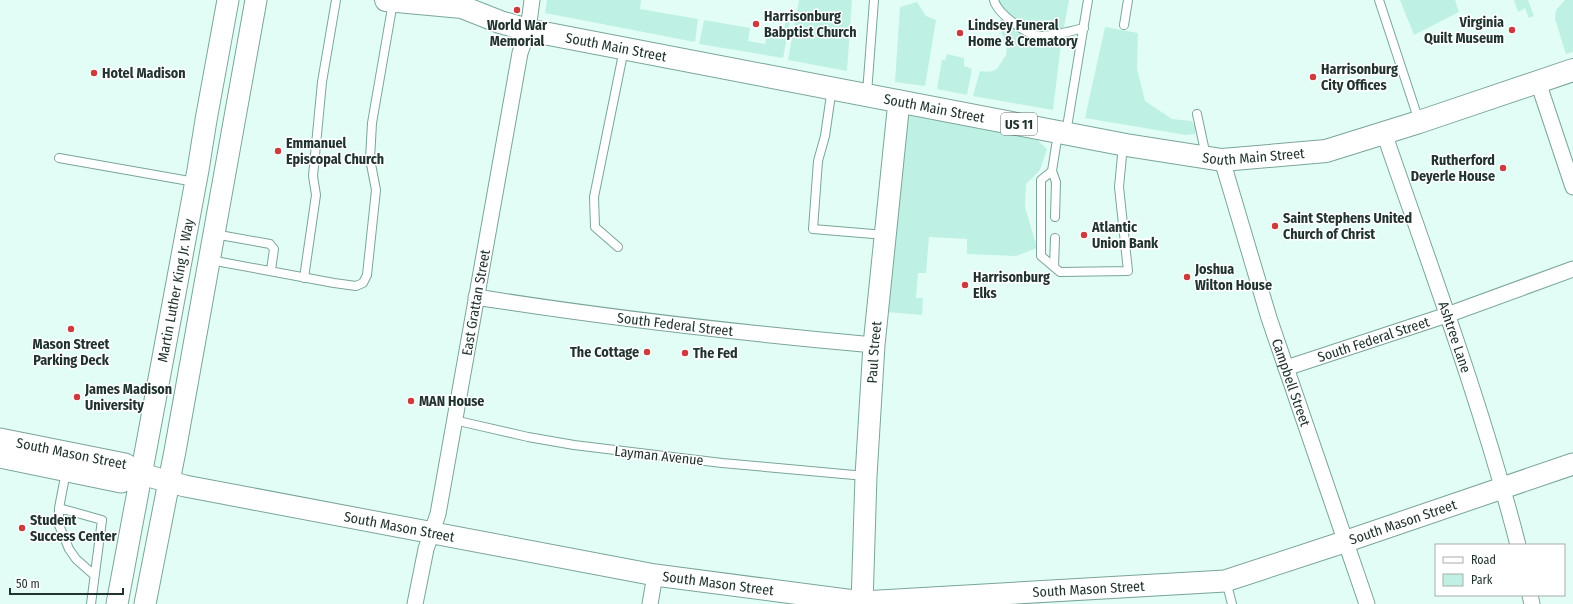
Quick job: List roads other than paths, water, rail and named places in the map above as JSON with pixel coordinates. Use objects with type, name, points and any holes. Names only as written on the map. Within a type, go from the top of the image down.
[{"type":"main road","name":"Martin Luther King Jr. Way","points":[[117,604],[196,182],[228,0]]},
{"type":"main road","name":"Martin Luther King Jr. Way","points":[[144,604],[169,481],[256,0]]},
{"type":"main road","name":"US 11","points":[[462,7],[482,0]]},
{"type":"main road","name":"South Main Street","points":[[390,1],[462,7],[500,22],[528,30],[867,94],[1123,145],[1214,158],[1326,151],[1419,122],[1573,70]]},
{"type":"main road","name":"Paul Street","points":[[862,603],[866,476],[874,345],[899,101]]},
{"type":"main road","name":"South Mason Street","points":[[0,439],[125,464],[141,474],[185,486],[655,574],[862,603],[1225,581],[1503,489],[1573,464]]},
{"type":"main road","name":"South Mason Street","points":[[0,457],[121,482],[141,474]]},
{"type":"street","name":"East Grattan Street","points":[[415,604],[426,549],[438,514],[520,53],[528,30],[532,0]]},
{"type":"street","points":[[1538,82],[1573,187]]},
{"type":"street","name":"Ashtree Lane","points":[[1384,133],[1447,315],[1503,489],[1518,544]]},
{"type":"street","name":"Campbell Street","points":[[1214,158],[1344,542],[1367,604]]},
{"type":"street","name":"South Federal Street","points":[[1286,368],[1447,315],[1573,269]]},
{"type":"street","name":"South Federal Street","points":[[476,296],[544,308],[699,328],[874,345]]},
{"type":"street","points":[[650,604],[655,574]]},
{"type":"lane","points":[[304,278],[316,195],[314,176],[322,82],[336,0]]},
{"type":"lane","points":[[867,94],[874,0]]},
{"type":"lane","points":[[994,0],[995,5],[1016,26],[1040,36],[1084,28]]},
{"type":"lane","points":[[1055,217],[1056,182],[1052,171],[1062,132],[1084,28],[1088,0]]},
{"type":"lane","points":[[1124,25],[1128,0]]},
{"type":"lane","points":[[1379,0],[1419,122]]},
{"type":"lane","points":[[209,260],[271,270],[334,283],[356,286],[363,283],[367,275],[376,190],[370,159],[372,123],[390,1]]},
{"type":"lane","points":[[618,247],[595,227],[594,197],[622,59],[621,47]]},
{"type":"lane","points":[[832,88],[825,136],[818,161],[812,228],[886,235]]},
{"type":"lane","points":[[1197,114],[1214,158]]},
{"type":"lane","points":[[1052,171],[1041,180],[1041,256],[1060,272],[1128,271],[1119,187],[1123,145]]},
{"type":"lane","points":[[59,158],[196,182]]},
{"type":"lane","points":[[214,234],[270,244],[274,249],[271,270]]},
{"type":"lane","points":[[1054,267],[1055,238]]},
{"type":"lane","name":"Layman Avenue","points":[[454,420],[574,446],[722,463],[866,476]]},
{"type":"lane","points":[[64,482],[59,508],[59,525],[69,549],[76,559],[94,574]]},
{"type":"lane","points":[[59,508],[102,520],[91,604]]},
{"type":"lane","points":[[1225,581],[1232,604]]},
{"type":"place","name":"World War Memorial","points":[[517,10]]},
{"type":"place","name":"Harrisonburg Babptist Church","points":[[756,24]]},
{"type":"place","name":"Virginia Quilt Museum","points":[[1512,30]]},
{"type":"place","name":"Lindsey Funeral Home & Crematory","points":[[960,33]]},
{"type":"place","name":"Hotel Madison","points":[[94,73]]},
{"type":"place","name":"Harrisonburg City Offices","points":[[1313,77]]},
{"type":"place","name":"Emmanuel Episcopal Church","points":[[278,151]]},
{"type":"place","name":"Rutherford Deyerle House","points":[[1503,168]]},
{"type":"place","name":"Saint Stephens United Church of Christ","points":[[1275,226]]},
{"type":"place","name":"Atlantic Union Bank","points":[[1084,235]]},
{"type":"place","name":"Joshua Wilton House","points":[[1187,277]]},
{"type":"place","name":"Harrisonburg Elks","points":[[965,285]]},
{"type":"place","name":"Mason Street Parking Deck","points":[[71,329]]},
{"type":"place","name":"The Cottage","points":[[647,352]]},
{"type":"place","name":"The Fed","points":[[685,353]]},
{"type":"place","name":"James Madison University","points":[[77,397]]},
{"type":"place","name":"MAN House","points":[[411,401]]},
{"type":"place","name":"Student Success Center","points":[[22,528]]}]
